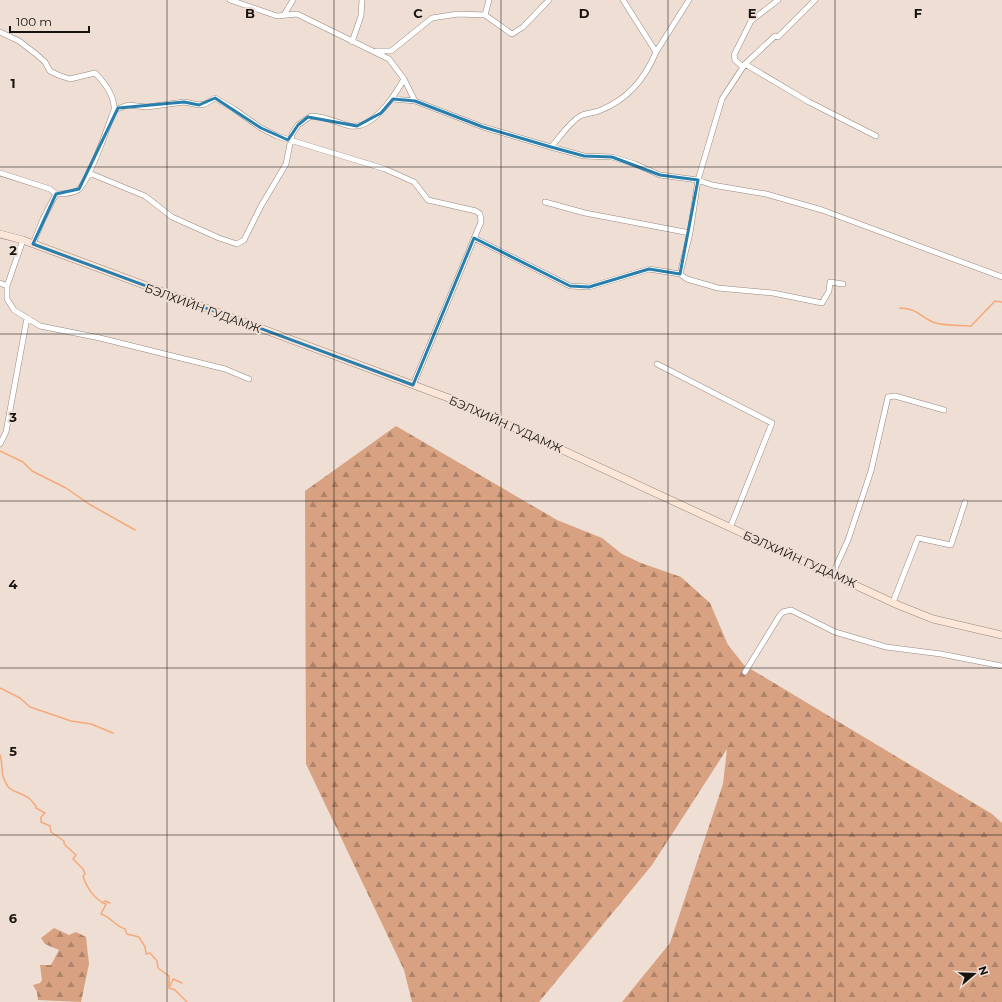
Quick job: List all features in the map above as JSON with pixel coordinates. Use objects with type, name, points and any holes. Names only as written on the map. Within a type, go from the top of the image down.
[{"type":"main road","name":"БЭЛХИЙН ГУДАМЖ","points":[[0,234],[23,240],[454,400],[893,602],[933,619],[1002,635]]},
{"type":"street","points":[[230,0],[276,16],[297,14],[352,42],[373,50],[389,59],[404,79],[416,101]]},
{"type":"street","points":[[284,15],[293,0]]},
{"type":"street","points":[[352,42],[361,16],[362,0]]},
{"type":"street","points":[[485,15],[489,0]]},
{"type":"street","points":[[373,50],[391,51],[432,18],[458,14],[485,15],[512,34],[524,27],[549,0]]},
{"type":"street","points":[[623,0],[656,52]]},
{"type":"street","points":[[551,147],[581,116],[602,110],[621,100],[632,91],[653,61],[656,52],[689,0]]},
{"type":"street","points":[[778,0],[751,21],[734,55],[736,60],[809,102],[876,136]]},
{"type":"street","points":[[680,274],[690,233],[698,180],[722,99],[744,65],[775,36],[778,37],[815,0]]},
{"type":"street","points":[[0,32],[19,41],[45,62],[50,71],[58,75],[70,78],[95,73],[104,82],[114,102],[114,110],[89,173],[79,189],[72,193],[56,194],[50,189],[0,173]]},
{"type":"street","points":[[89,173],[145,196],[172,217],[219,238],[237,244],[244,240],[261,206],[286,164],[289,141],[298,125],[308,117],[315,116],[357,126],[381,112],[393,99],[404,79]]},
{"type":"street","points":[[114,110],[128,105],[147,107],[184,102],[199,105],[205,104],[215,98],[241,113],[261,128],[289,141],[385,169],[414,182],[428,200],[476,211],[480,214],[481,222],[413,385]]},
{"type":"street","points":[[393,99],[416,101],[483,127],[584,156],[612,157],[660,174],[766,194],[822,210],[1002,277]]},
{"type":"street","points":[[33,244],[43,219],[56,194]]},
{"type":"street","points":[[544,202],[592,214],[690,233]]},
{"type":"street","points":[[474,238],[570,286],[589,287],[649,269],[680,274],[687,279],[718,288],[773,293],[822,303],[828,291],[830,282],[843,284]]},
{"type":"street","points":[[23,240],[7,286],[8,299],[14,310],[40,326],[100,338],[225,369],[249,379]]},
{"type":"street","points":[[0,283],[7,286]]},
{"type":"street","points":[[0,444],[6,432],[27,318]]},
{"type":"street","points":[[657,364],[772,423],[730,528]]},
{"type":"street","points":[[833,574],[850,533],[871,471],[888,397],[895,396],[944,410]]},
{"type":"street","points":[[893,602],[918,538],[951,545],[965,502]]},
{"type":"street","points":[[745,672],[780,615],[783,612],[791,610],[835,632],[886,646],[941,654],[1002,666]]},
{"type":"highlighted area","points":[[215,98],[261,128],[288,140],[298,125],[308,117],[357,126],[381,113],[393,99],[415,101],[483,127],[551,147],[584,156],[612,157],[660,175],[698,180],[680,274],[649,269],[589,287],[570,286],[474,238],[413,385],[33,244],[56,194],[79,189],[118,108],[184,102],[199,105]]},
{"type":"green space","points":[[396,426],[557,520],[602,538],[622,554],[641,563],[681,577],[710,603],[728,645],[744,665],[992,814],[1002,823],[1002,1002],[622,1002],[670,943],[723,784],[727,749],[652,865],[539,1002],[412,1002],[404,970],[306,764],[305,491]]},
{"type":"green space","points":[[54,928],[69,935],[76,932],[86,937],[89,964],[81,1002],[38,1000],[37,992],[33,985],[40,983],[42,980],[40,965],[51,965],[59,950],[45,944],[41,938]]},
{"type":"waterway","points":[[900,308],[912,310],[936,323],[971,326],[995,301],[1002,302]]},
{"type":"waterway","points":[[0,451],[23,462],[32,471],[66,488],[89,504],[135,530]]},
{"type":"waterway","points":[[0,688],[20,698],[30,707],[71,721],[91,724],[113,733]]},
{"type":"waterway","points":[[0,755],[3,776],[8,787],[26,796],[36,806],[36,808],[45,813],[41,817],[41,822],[50,826],[51,832],[64,841],[64,844],[76,855],[73,859],[83,869],[85,874],[83,876],[89,889],[98,899],[106,904],[101,914],[125,929],[127,934],[139,937],[145,947],[146,954],[150,953],[157,961],[158,968],[169,976],[169,988],[173,979],[182,983]]},
{"type":"waterway","points":[[102,903],[105,901],[110,903]]},
{"type":"waterway","points":[[169,988],[175,990],[187,1002]]}]
